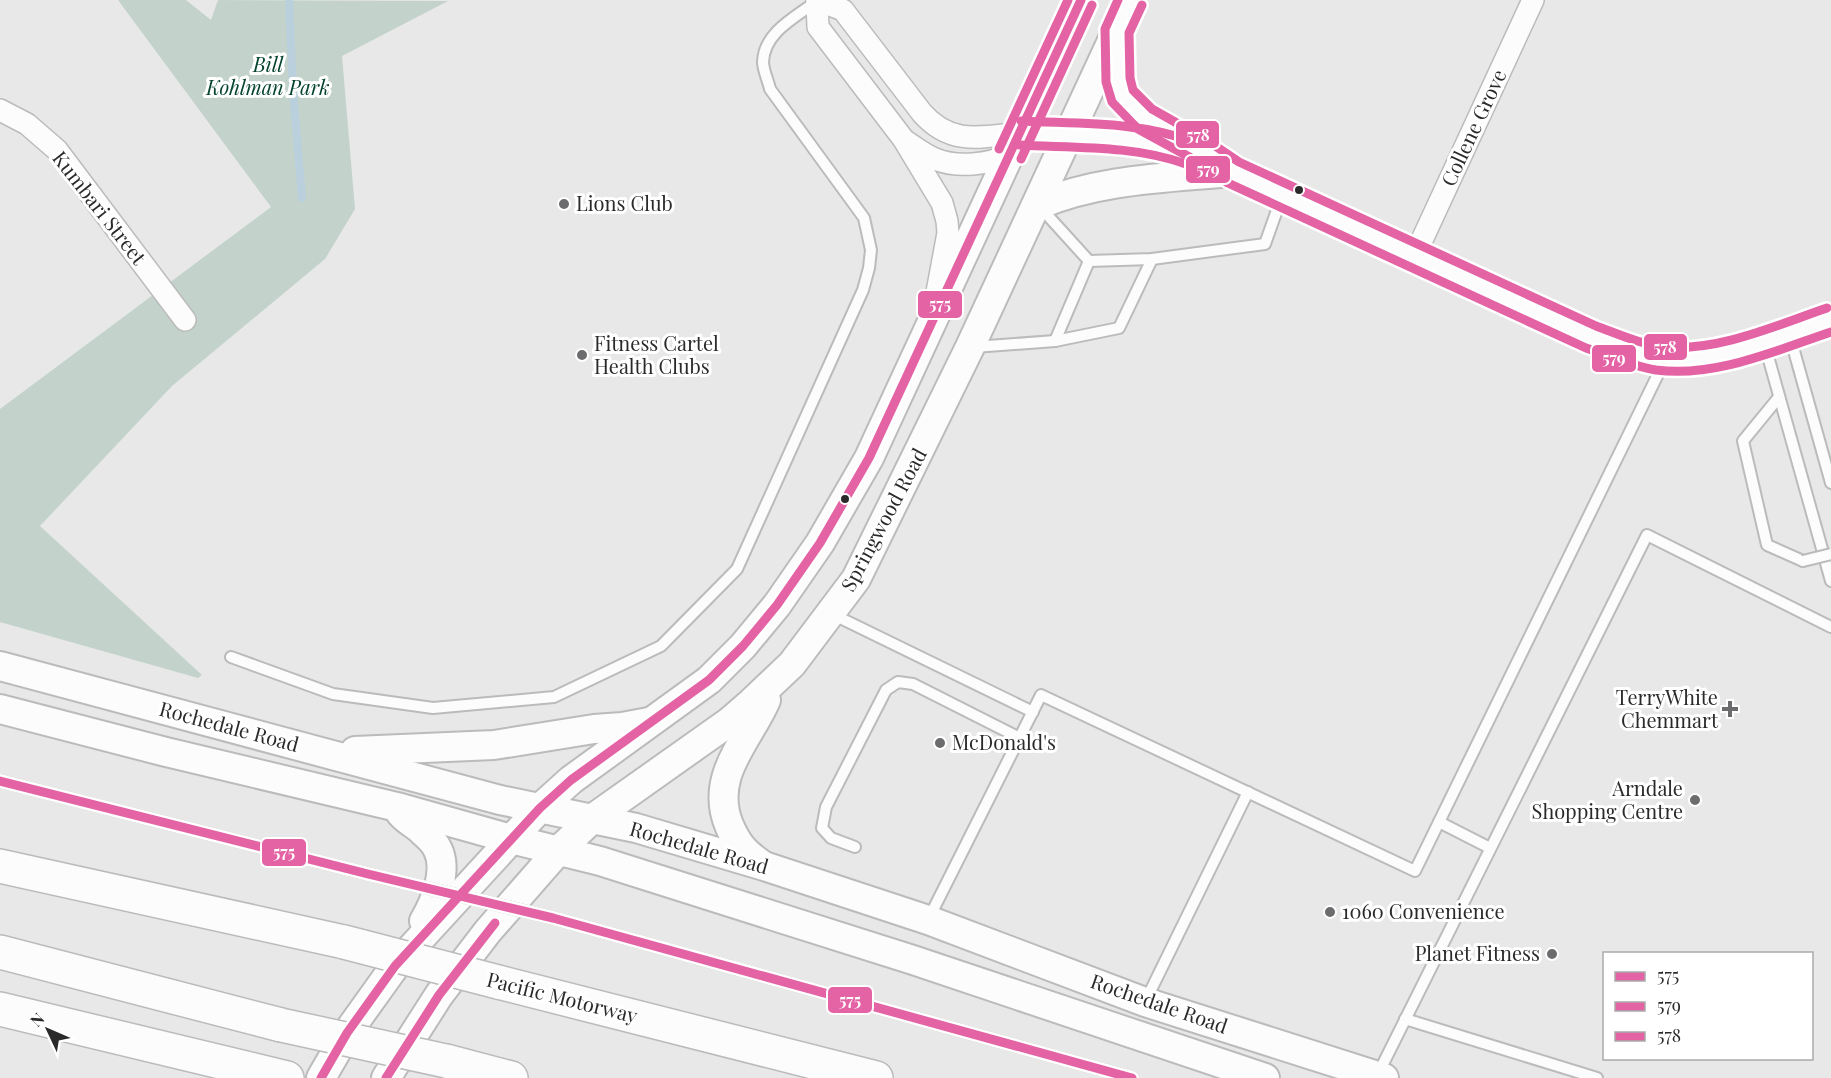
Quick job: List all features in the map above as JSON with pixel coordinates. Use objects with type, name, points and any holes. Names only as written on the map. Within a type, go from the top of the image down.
[{"type":"highway","name":"Pacific Motorway","points":[[0,866],[344,942],[876,1078]]},
{"type":"highway","points":[[0,952],[281,1025],[446,1061],[511,1078]]},
{"type":"highway","points":[[0,1009],[286,1078]]},
{"type":"main road","points":[[395,966],[540,808],[572,780],[709,680],[743,646],[777,604],[814,552],[869,458],[1081,0]]},
{"type":"main road","name":"Springwood Road","points":[[386,1078],[439,995],[488,931],[558,851],[592,819],[627,792],[729,722],[792,664],[832,614],[856,579],[876,543],[1038,205],[1131,0]]},
{"type":"main road","points":[[1117,30],[1118,80],[1124,99],[1145,119],[1199,149],[1233,172]]},
{"type":"main road","points":[[1015,144],[1068,137],[1102,136],[1166,144],[1233,172],[1591,337],[1638,354],[1665,359],[1694,359],[1831,319]]},
{"type":"main road","points":[[1038,205],[1064,194],[1087,188],[1149,179],[1233,172]]},
{"type":"main road","name":"Rochedale Road","points":[[0,666],[500,800],[636,828],[764,866],[928,920],[1145,1002],[1380,1077]]},
{"type":"main road","points":[[764,866],[745,853],[738,843],[725,811],[723,790],[733,758],[761,710],[774,681]]},
{"type":"main road","name":"Rochedale Road","points":[[0,709],[177,755],[396,807],[622,868],[913,960],[1265,1078]]},
{"type":"main road","points":[[326,753],[494,745],[654,721]]},
{"type":"main road","points":[[321,1078],[347,1033],[395,966],[427,916],[439,884],[441,868],[439,851],[413,823],[402,816],[396,807]]},
{"type":"street","points":[[930,326],[946,249],[947,221],[940,199],[904,140],[818,27],[817,0],[843,10],[936,128],[947,133],[1015,144]]},
{"type":"street","name":"Collene Grove","points":[[1415,255],[1533,0]]},
{"type":"street","name":"Kumbari Street","points":[[0,110],[27,124],[57,150],[185,320]]},
{"type":"street","points":[[904,140],[925,154],[948,163],[973,164],[1015,144]]},
{"type":"lane","points":[[231,657],[333,694],[433,708],[554,697],[661,646],[737,569],[862,290],[869,268],[871,250],[864,218],[770,89],[763,64],[765,48],[772,34],[817,0]]},
{"type":"lane","points":[[1038,205],[1089,261],[1152,259],[1265,244],[1283,195]]},
{"type":"lane","points":[[970,347],[1055,341],[1119,328],[1152,259]]},
{"type":"lane","points":[[1055,341],[1089,261]]},
{"type":"lane","points":[[1776,336],[1779,397],[1831,581]]},
{"type":"lane","points":[[1776,336],[1831,483]]},
{"type":"lane","points":[[928,920],[1041,695],[1415,871],[1665,359]]},
{"type":"lane","points":[[1779,397],[1743,441],[1767,545],[1803,561],[1831,554]]},
{"type":"lane","points":[[1380,1077],[1405,1019],[1647,535],[1831,627]]},
{"type":"lane","points":[[832,614],[1032,712]]},
{"type":"lane","points":[[855,848],[831,838],[822,828],[826,807],[886,690],[898,682],[913,684],[1020,738]]},
{"type":"lane","points":[[0,781],[553,918],[1132,1078]]},
{"type":"lane","points":[[1145,1002],[1248,792]]},
{"type":"lane","points":[[1439,822],[1490,848]]},
{"type":"lane","points":[[1405,1019],[1597,1078]]},
{"type":"green space","name":"Bill Kohlman Park","points":[[118,0],[186,0],[211,20],[218,0],[448,1],[342,56],[355,209],[325,259],[172,386],[40,526],[202,675],[198,678],[0,622],[0,409],[271,207]]},
{"type":"waterway","points":[[289,0],[293,91],[302,198]]},
{"type":"transit line","name":"578","points":[[999,149],[1068,0]]},
{"type":"transit line","name":"575","points":[[321,1078],[347,1033],[395,966],[540,808],[571,780],[709,680],[743,646],[777,605],[820,543],[869,458],[1081,0]]},
{"type":"transit line","name":"579","points":[[1118,0],[1105,29],[1106,82],[1112,102],[1138,129],[1193,159],[1228,183],[1586,348],[1647,368],[1678,371],[1723,366],[1745,361],[1831,332]]},
{"type":"transit line","name":"579","points":[[1021,159],[1092,5]]},
{"type":"transit line","name":"578","points":[[1142,5],[1129,33],[1130,78],[1133,90],[1152,109],[1205,139],[1239,162],[1596,326],[1648,344],[1686,347],[1727,341],[1827,308]]},
{"type":"transit line","name":"578","points":[[1021,121],[1130,127],[1152,130],[1194,142]]},
{"type":"transit line","name":"579","points":[[1019,145],[1125,150],[1186,164]]},
{"type":"transit line","name":"575","points":[[0,781],[553,918],[1132,1078]]},
{"type":"transit line","name":"575","points":[[386,1078],[439,995],[495,923]]},
{"type":"place","name":"Lions Club","points":[[564,204]]},
{"type":"place","name":"Fitness Cartel Health Clubs","points":[[582,355]]},
{"type":"place","name":"TerryWhite Chemmart","points":[[1730,709]]},
{"type":"place","name":"McDonald's","points":[[940,743]]},
{"type":"place","name":"Arndale Shopping Centre","points":[[1695,800]]},
{"type":"place","name":"1060 Convenience","points":[[1330,912]]},
{"type":"place","name":"Planet Fitness","points":[[1552,954]]}]
